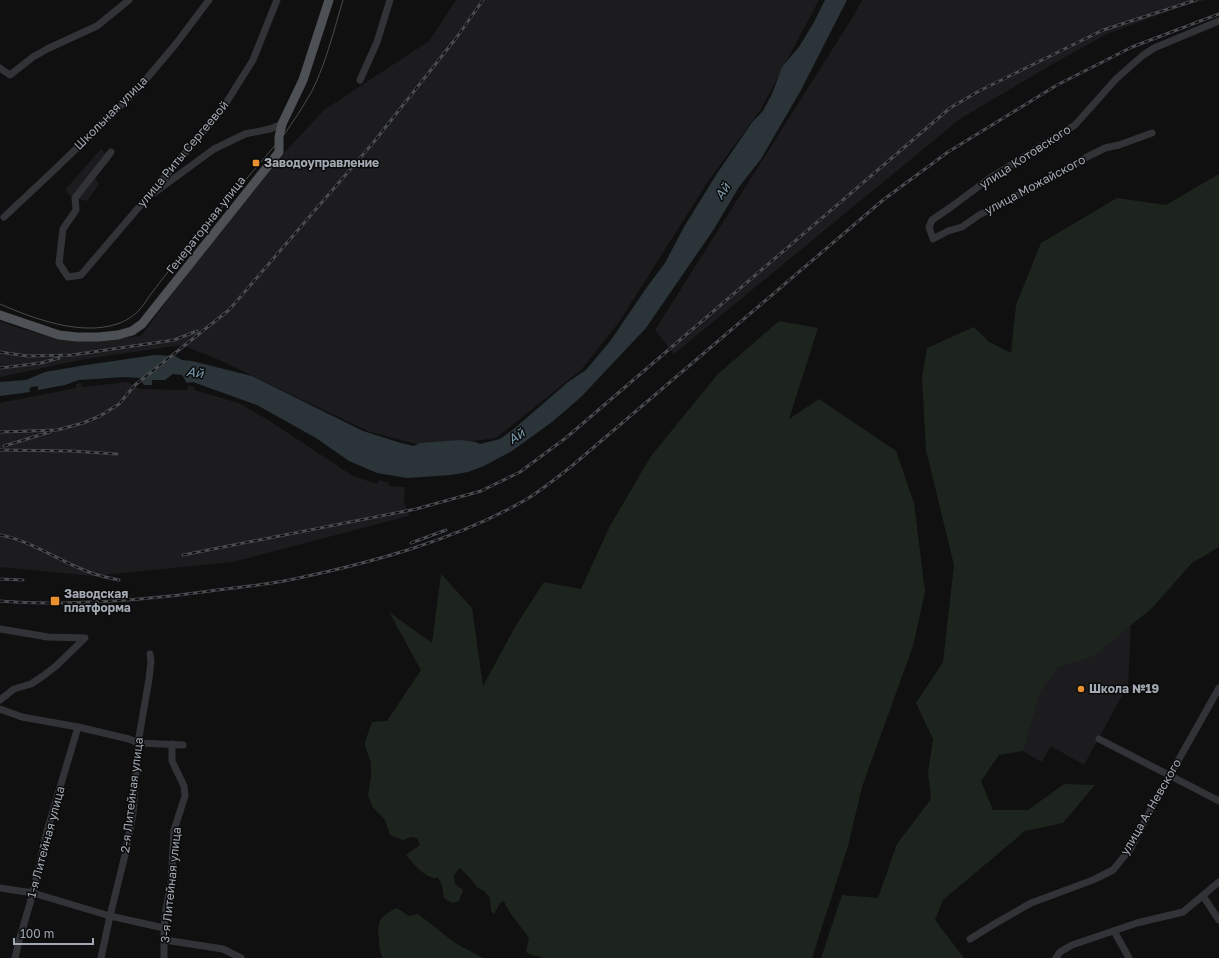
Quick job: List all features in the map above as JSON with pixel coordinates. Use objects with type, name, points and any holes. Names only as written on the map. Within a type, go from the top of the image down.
[{"type":"main road","name":"Генераторная улица","points":[[0,315],[59,335],[98,337],[118,335],[132,331],[142,324],[279,152],[279,137],[282,124],[303,80],[329,0]]},
{"type":"street","points":[[0,68],[10,75],[33,57],[97,26],[129,0]]},
{"type":"street","name":"Школьная улица","points":[[4,217],[136,91],[175,45],[209,0]]},
{"type":"street","name":"улица Риты Сергеевой","points":[[111,152],[75,198],[76,210],[63,229],[58,263],[68,277],[81,275],[221,111],[253,60],[277,0]]},
{"type":"street","points":[[360,80],[377,42],[390,0]]},
{"type":"street","name":"улица Котовского","points":[[929,227],[932,220],[990,178],[1075,125],[1116,79],[1142,56],[1154,48],[1219,21]]},
{"type":"street","points":[[144,200],[214,149],[245,134],[270,130],[282,124]]},
{"type":"street","name":"улица Можайского","points":[[929,227],[933,239],[948,231],[962,227],[979,215],[1105,148],[1119,145],[1152,132]]},
{"type":"street","points":[[0,629],[48,637],[85,638],[56,666],[43,676],[31,684],[14,689],[0,700]]},
{"type":"street","name":"2-я Литейная улица","points":[[101,958],[120,878],[132,814],[138,742],[149,679],[151,661],[150,654]]},
{"type":"street","name":"улица А. Невского","points":[[970,939],[1031,903],[1093,880],[1113,870],[1131,848],[1169,776],[1219,688]]},
{"type":"street","points":[[0,709],[22,717],[78,727],[138,742],[183,745]]},
{"type":"street","name":"1-я Литейная улица","points":[[16,958],[47,831],[78,727]]},
{"type":"street","points":[[1099,739],[1219,801]]},
{"type":"street","name":"3-я Литейная улица","points":[[164,958],[164,928],[171,884],[174,830],[185,796],[184,786],[172,761],[172,744]]},
{"type":"street","points":[[1058,955],[1072,945],[1137,923],[1183,912],[1219,882]]},
{"type":"street","points":[[0,888],[33,893],[110,916],[164,928]]},
{"type":"street","points":[[1203,896],[1219,920]]},
{"type":"street","points":[[1114,931],[1129,958]]},
{"type":"street","points":[[165,940],[223,950],[241,958]]},
{"type":"shaded area","points":[[456,0],[819,0],[761,109],[709,180],[619,322],[581,370],[496,438],[428,447],[370,432],[217,359],[182,345],[85,359],[0,377],[0,321],[22,329],[49,336],[101,340],[141,336],[182,280],[283,154],[324,110],[429,41]]},
{"type":"shaded area","points":[[862,0],[1205,0],[1180,7],[1107,34],[960,119],[674,354],[655,330]]},
{"type":"shaded area","points":[[101,149],[111,159],[95,178],[99,184],[87,201],[73,198],[65,190]]},
{"type":"shaded area","points":[[1219,174],[1219,547],[1192,563],[1152,608],[1094,656],[1058,667],[1040,692],[1023,751],[999,755],[981,781],[993,810],[1028,810],[1064,784],[1095,785],[1063,823],[1025,831],[943,900],[935,920],[964,958],[821,958],[842,895],[878,898],[897,844],[931,799],[928,773],[933,739],[916,703],[943,662],[954,565],[926,450],[922,377],[927,348],[974,327],[989,342],[1011,353],[1016,305],[1041,243],[1117,198],[1166,205]]},
{"type":"shaded area","points":[[779,321],[818,328],[789,419],[819,399],[896,451],[914,503],[925,592],[913,646],[862,787],[848,846],[812,958],[543,958],[534,956],[526,952],[529,938],[509,911],[504,901],[500,903],[494,914],[491,911],[490,898],[484,891],[478,888],[460,868],[454,875],[455,884],[463,890],[459,901],[452,903],[444,898],[442,885],[438,878],[433,878],[424,874],[406,855],[420,845],[417,838],[411,837],[403,840],[390,835],[385,820],[372,806],[368,795],[371,776],[371,763],[365,742],[372,722],[387,721],[421,670],[389,612],[432,643],[441,574],[472,608],[483,686],[515,627],[544,582],[581,589],[610,526],[651,456],[718,374]]},
{"type":"shaded area","points":[[128,382],[140,389],[187,390],[188,386],[194,387],[194,390],[239,403],[268,420],[353,476],[377,484],[379,480],[389,483],[389,486],[405,487],[404,503],[409,513],[408,516],[233,562],[93,576],[0,567],[0,403],[76,388],[76,384],[81,383],[82,387]]},
{"type":"shaded area","name":"Школа №19","points":[[1117,619],[1131,627],[1128,685],[1084,765],[1051,746],[1042,762],[1024,752],[1013,742],[1060,650]]},
{"type":"shaded area","points":[[397,908],[409,916],[418,914],[455,943],[483,958],[383,958],[379,945],[379,923],[386,914]]},
{"type":"water","name":"Ай","points":[[825,0],[847,0],[801,90],[761,159],[739,187],[714,229],[646,328],[581,397],[552,422],[512,451],[484,466],[468,472],[451,475],[407,478],[377,473],[349,461],[316,438],[257,405],[193,382],[187,383],[182,375],[173,374],[165,380],[152,380],[152,385],[144,385],[140,378],[124,377],[79,380],[65,385],[38,390],[38,386],[31,387],[29,389],[30,392],[0,396],[0,382],[26,380],[45,372],[86,365],[155,355],[175,356],[182,360],[192,361],[252,376],[363,431],[401,443],[414,446],[420,443],[460,440],[480,444],[500,439],[515,428],[568,382],[586,370],[611,340],[665,263],[684,227],[716,175],[753,121],[763,111],[772,94],[782,67],[799,47]]},
{"type":"tram line","points":[[0,304],[42,320],[73,327],[103,327],[127,320],[135,314],[143,306],[177,260],[283,136],[294,120],[309,97],[317,80],[343,0]]},
{"type":"railway","points":[[0,432],[57,430],[83,423],[100,416],[119,404],[135,385],[229,310],[373,143],[457,37],[483,0]]},
{"type":"railway","points":[[183,555],[416,509],[481,491],[520,472],[567,437],[950,108],[979,91],[1103,30],[1196,0]]},
{"type":"railway","points":[[0,601],[24,603],[119,601],[174,596],[284,581],[354,565],[414,548],[443,538],[500,514],[533,495],[573,465],[883,200],[948,152],[1057,85],[1132,47],[1219,14]]},
{"type":"railway","points":[[0,352],[27,356],[72,355],[174,340],[197,331]]},
{"type":"railway","points":[[0,368],[41,363],[59,358]]},
{"type":"railway","points":[[4,446],[50,432]]},
{"type":"railway","points":[[0,450],[72,451],[117,454]]},
{"type":"railway","points":[[411,543],[446,530]]},
{"type":"railway","points":[[0,535],[34,546],[89,572],[119,580]]},
{"type":"railway","points":[[0,579],[23,580]]},
{"type":"place","name":"Заводоуправление","points":[[256,163]]},
{"type":"place","name":"Заводская платформа","points":[[55,601]]},
{"type":"place","name":"Школа №19","points":[[1081,689]]}]
